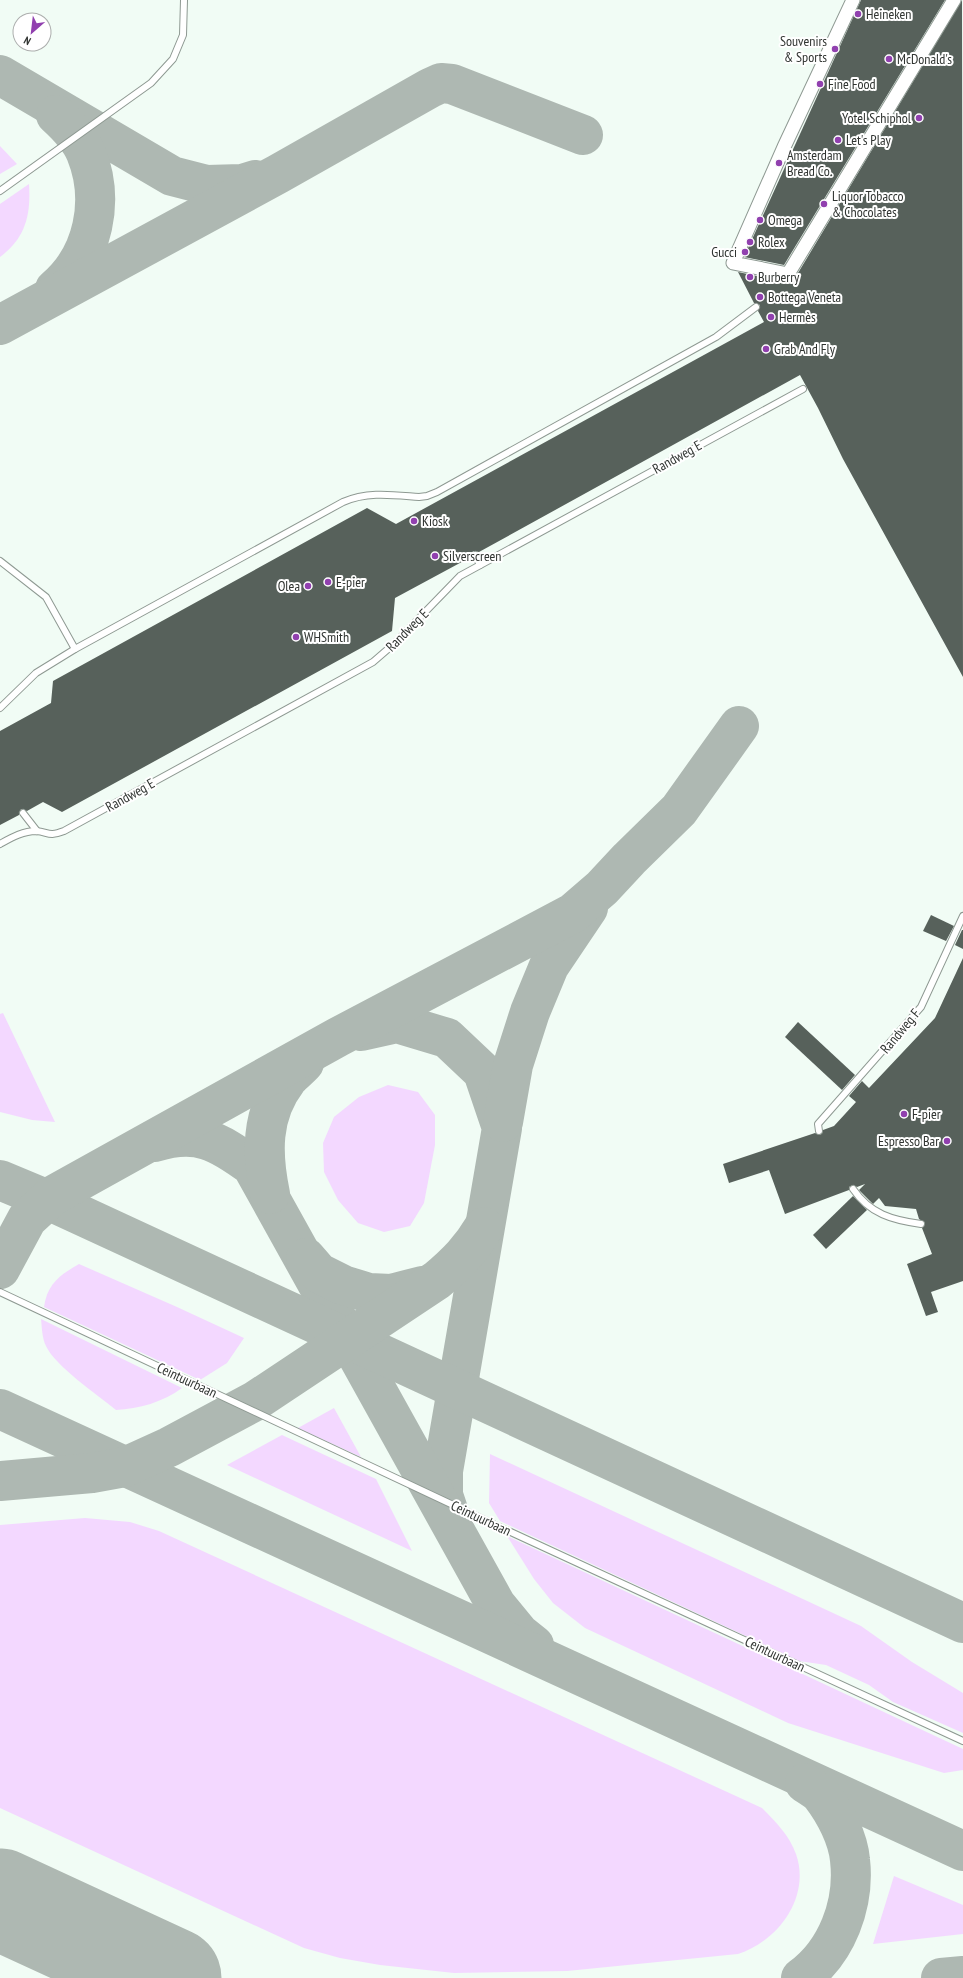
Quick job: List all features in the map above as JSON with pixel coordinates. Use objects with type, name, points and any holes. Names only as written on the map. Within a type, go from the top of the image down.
[{"type":"street","points":[[853,0],[784,147],[733,263],[788,274],[954,0]]},
{"type":"lane","points":[[0,191],[151,83],[173,59],[183,35],[185,8],[184,0]]},
{"type":"lane","points":[[0,708],[36,673],[75,649],[354,497],[370,494],[427,496],[440,491],[716,338],[756,307]]},
{"type":"lane","name":"Randweg E","points":[[0,844],[16,836],[37,831],[53,835],[64,832],[373,662],[395,643],[460,576],[803,389]]},
{"type":"lane","points":[[440,491],[444,498]]},
{"type":"lane","points":[[475,555],[480,565]]},
{"type":"lane","points":[[0,561],[46,597],[75,649]]},
{"type":"lane","points":[[23,813],[37,831]]},
{"type":"lane","name":"Randweg F","points":[[819,1131],[818,1124],[921,1007],[963,916]]},
{"type":"lane","points":[[853,1189],[871,1208],[892,1220],[921,1224]]},
{"type":"lane","name":"Ceintuurbaan","points":[[0,1292],[502,1528],[963,1741]]},
{"type":"shaded area","points":[[0,146],[17,164],[0,174]]},
{"type":"shaded area","points":[[29,184],[29,205],[25,225],[16,242],[0,257],[0,204]]},
{"type":"shaded area","points":[[3,1013],[55,1122],[32,1120],[0,1112],[0,1014]]},
{"type":"shaded area","points":[[388,1085],[418,1092],[435,1115],[435,1145],[424,1203],[410,1226],[384,1232],[358,1223],[338,1200],[324,1172],[323,1143],[334,1117],[359,1097]]},
{"type":"shaded area","points":[[79,1264],[244,1338],[227,1363],[200,1380],[44,1307],[51,1286],[60,1276]]},
{"type":"shaded area","points":[[41,1319],[182,1388],[159,1401],[150,1404],[116,1410],[67,1371],[51,1354],[46,1346],[42,1333]]},
{"type":"shaded area","points":[[334,1408],[361,1457],[298,1428]]},
{"type":"shaded area","points":[[282,1435],[376,1479],[412,1551],[227,1465]]},
{"type":"shaded area","points":[[490,1454],[861,1626],[912,1662],[963,1693],[963,1733],[893,1702],[869,1685],[826,1665],[799,1661],[500,1521],[489,1503]]},
{"type":"shaded area","points":[[85,1518],[130,1522],[159,1531],[762,1808],[786,1835],[796,1854],[799,1870],[799,1886],[795,1901],[788,1915],[778,1928],[766,1939],[753,1948],[738,1954],[567,1971],[454,1973],[380,1965],[340,1958],[304,1948],[0,1808],[0,1525]]},
{"type":"shaded area","points":[[507,1536],[963,1749],[963,1770],[944,1773],[788,1723],[585,1628],[553,1603],[534,1579]]},
{"type":"shaded area","points":[[894,1876],[963,1905],[963,1934],[873,1944]]},
{"type":"building","points":[[861,0],[945,0],[784,265],[744,257]]},
{"type":"building","points":[[962,0],[963,677],[843,459],[800,375],[479,552],[473,551],[471,557],[395,598],[392,631],[62,812],[43,802],[27,811],[21,809],[19,815],[0,825],[0,731],[51,703],[53,681],[367,508],[396,524],[764,322],[758,311],[760,305],[754,303],[738,272],[786,282],[792,281],[795,278]]},
{"type":"building","points":[[931,915],[954,926],[946,941],[923,931]]},
{"type":"building","points":[[963,930],[963,949],[955,945]]},
{"type":"building","name":"F-pier","points":[[963,958],[963,1281],[931,1292],[938,1312],[926,1316],[907,1264],[932,1254],[922,1228],[925,1223],[919,1219],[916,1209],[885,1206],[879,1198],[873,1204],[859,1190],[865,1184],[857,1187],[853,1185],[849,1187],[849,1190],[785,1214],[769,1170],[729,1183],[723,1164],[815,1133],[820,1135],[823,1130],[834,1126],[856,1102],[849,1096],[862,1081],[869,1088],[935,1018]]},
{"type":"building","points":[[798,1022],[855,1075],[842,1090],[785,1037]]},
{"type":"building","points":[[853,1196],[867,1210],[826,1249],[813,1235]]},
{"type":"taxiway","points":[[0,75],[172,176],[207,185],[242,184],[255,180]]},
{"type":"taxiway","points":[[0,325],[278,174],[441,83],[452,84],[583,135]]},
{"type":"taxiway","points":[[55,289],[68,276],[79,260],[87,244],[95,208],[95,189],[92,171],[86,153],[77,137],[56,115]]},
{"type":"taxiway","points":[[0,1269],[27,1219],[52,1196],[338,1037],[573,913],[602,888],[679,810],[739,726]]},
{"type":"taxiway","points":[[503,1122],[513,1065],[530,1012],[549,966],[588,908]]},
{"type":"taxiway","points":[[361,1031],[397,1023],[447,1038],[483,1072],[502,1128],[443,1471],[443,1495],[448,1510]]},
{"type":"taxiway","points":[[270,1194],[265,1165],[265,1136],[268,1121],[278,1093],[289,1078],[304,1063]]},
{"type":"taxiway","points":[[155,1142],[170,1138],[195,1137],[217,1144],[240,1157],[252,1166],[496,1605],[519,1633],[534,1645]]},
{"type":"taxiway","points":[[0,1180],[48,1200],[963,1623]]},
{"type":"taxiway","points":[[0,1481],[92,1473],[125,1467],[169,1447],[255,1401],[437,1280],[463,1255],[484,1227]]},
{"type":"taxiway","points":[[306,1258],[319,1273],[343,1285],[369,1293],[391,1294],[422,1286]]},
{"type":"taxiway","points":[[0,1409],[963,1851]]},
{"type":"taxiway","points":[[801,1978],[825,1955],[834,1941],[846,1910],[850,1893],[851,1877],[849,1852],[840,1826],[832,1810],[822,1796],[805,1783]]},
{"type":"taxiway","points":[[94,1942],[188,1978]]},
{"type":"taxiway","points":[[941,1978],[963,1976]]},
{"type":"runway","points":[[0,1899],[171,1978]]},
{"type":"place","name":"Heineken","points":[[858,14]]},
{"type":"place","name":"Souvenirs & Sports","points":[[835,49]]},
{"type":"place","name":"McDonald's","points":[[889,59]]},
{"type":"place","name":"Fine Food","points":[[820,84]]},
{"type":"place","name":"Yotel Schiphol","points":[[919,118]]},
{"type":"place","name":"Let's Play","points":[[838,140]]},
{"type":"place","name":"Amsterdam Bread Co.","points":[[779,163]]},
{"type":"place","name":"Liquor Tobacco & Chocolates","points":[[824,204]]},
{"type":"place","name":"Omega","points":[[760,220]]},
{"type":"place","name":"Rolex","points":[[750,242]]},
{"type":"place","name":"Gucci","points":[[745,252]]},
{"type":"place","name":"Burberry","points":[[750,277]]},
{"type":"place","name":"Bottega Veneta","points":[[760,297]]},
{"type":"place","name":"Hermès","points":[[771,317]]},
{"type":"place","name":"Grab And Fly","points":[[766,349]]},
{"type":"place","name":"Kiosk","points":[[414,521]]},
{"type":"place","name":"Silverscreen","points":[[435,556]]},
{"type":"place","name":"E-pier","points":[[328,582]]},
{"type":"place","name":"Olea","points":[[308,586]]},
{"type":"place","name":"WHSmith","points":[[296,637]]},
{"type":"place","name":"F-pier","points":[[904,1114]]},
{"type":"place","name":"Espresso Bar","points":[[947,1141]]}]
